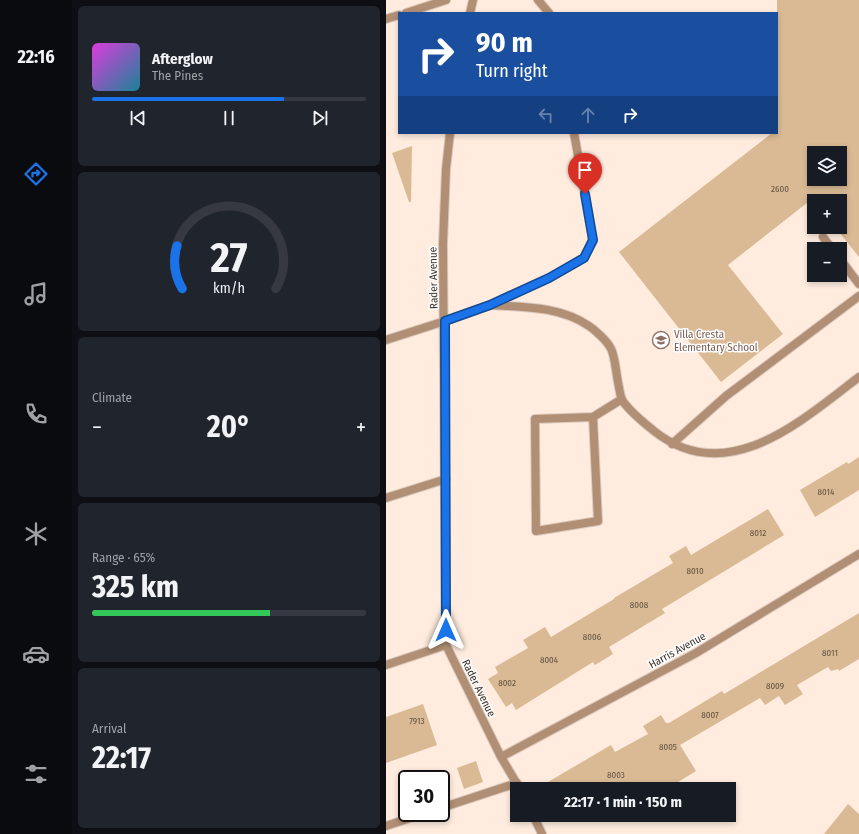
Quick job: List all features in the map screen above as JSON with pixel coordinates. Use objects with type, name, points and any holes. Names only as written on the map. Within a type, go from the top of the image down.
[{"type":"street","points":[[409,12],[446,0]]},
{"type":"street","points":[[470,12],[473,0]]},
{"type":"street","points":[[538,0],[547,12]]},
{"type":"street","points":[[386,19],[398,15]]},
{"type":"street","name":"Rader Avenue","points":[[450,134],[446,169],[443,244],[445,321],[446,645],[501,758],[516,782]]},
{"type":"street","points":[[386,340],[490,305],[549,278],[584,258],[593,240],[574,134]]},
{"type":"street","points":[[824,237],[827,242]]},
{"type":"street","points":[[847,268],[859,284]]},
{"type":"street","points":[[672,444],[726,396],[859,296]]},
{"type":"street","points":[[490,305],[554,310],[589,326],[611,347],[622,398],[638,419],[672,444],[696,452],[717,454],[738,451],[763,443],[796,425],[859,377]]},
{"type":"street","points":[[593,417],[598,521],[536,531],[535,419],[593,417],[622,398]]},
{"type":"street","points":[[386,498],[446,478]]},
{"type":"street","name":"Harris Avenue","points":[[501,758],[696,653],[859,554]]},
{"type":"street","points":[[386,665],[446,645]]},
{"type":"street","points":[[450,805],[510,788]]},
{"type":"street","points":[[386,826],[398,822]]},
{"type":"street","points":[[536,822],[542,834]]},
{"type":"building","points":[[777,0],[859,0],[859,257],[841,234],[847,234],[847,194],[807,194],[807,203],[728,265],[783,334],[721,382],[619,252],[771,134],[778,134]]},
{"type":"building","points":[[412,146],[411,202],[409,202],[392,153]]},
{"type":"building","points":[[859,457],[859,490],[815,517],[800,490],[847,462],[848,464]]},
{"type":"building","points":[[768,509],[784,535],[662,609],[665,613],[609,647],[613,654],[595,665],[593,662],[516,710],[512,703],[506,707],[488,679],[498,673],[495,667],[528,648],[523,640],[545,627],[551,637],[673,563],[669,556],[686,546],[691,555]]},
{"type":"building","points":[[859,613],[859,659],[839,671],[838,669],[831,671],[828,667],[797,685],[803,694],[785,705],[779,696],[765,705],[760,698],[680,745],[696,771],[678,782],[548,782],[611,745],[615,752],[648,734],[643,726],[661,715],[666,723],[669,723],[722,691],[724,694]]},
{"type":"building","points":[[423,704],[437,745],[386,763],[386,717]]},
{"type":"building","points":[[476,761],[483,782],[464,789],[457,768]]},
{"type":"building","points":[[848,804],[859,814],[859,834],[824,834]]},
{"type":"place","name":"Villa Cresta Elementary School","points":[[661,340]]},
{"type":"route","points":[[446,630],[445,321],[490,305],[549,278],[584,258],[593,240],[585,194]]}]
